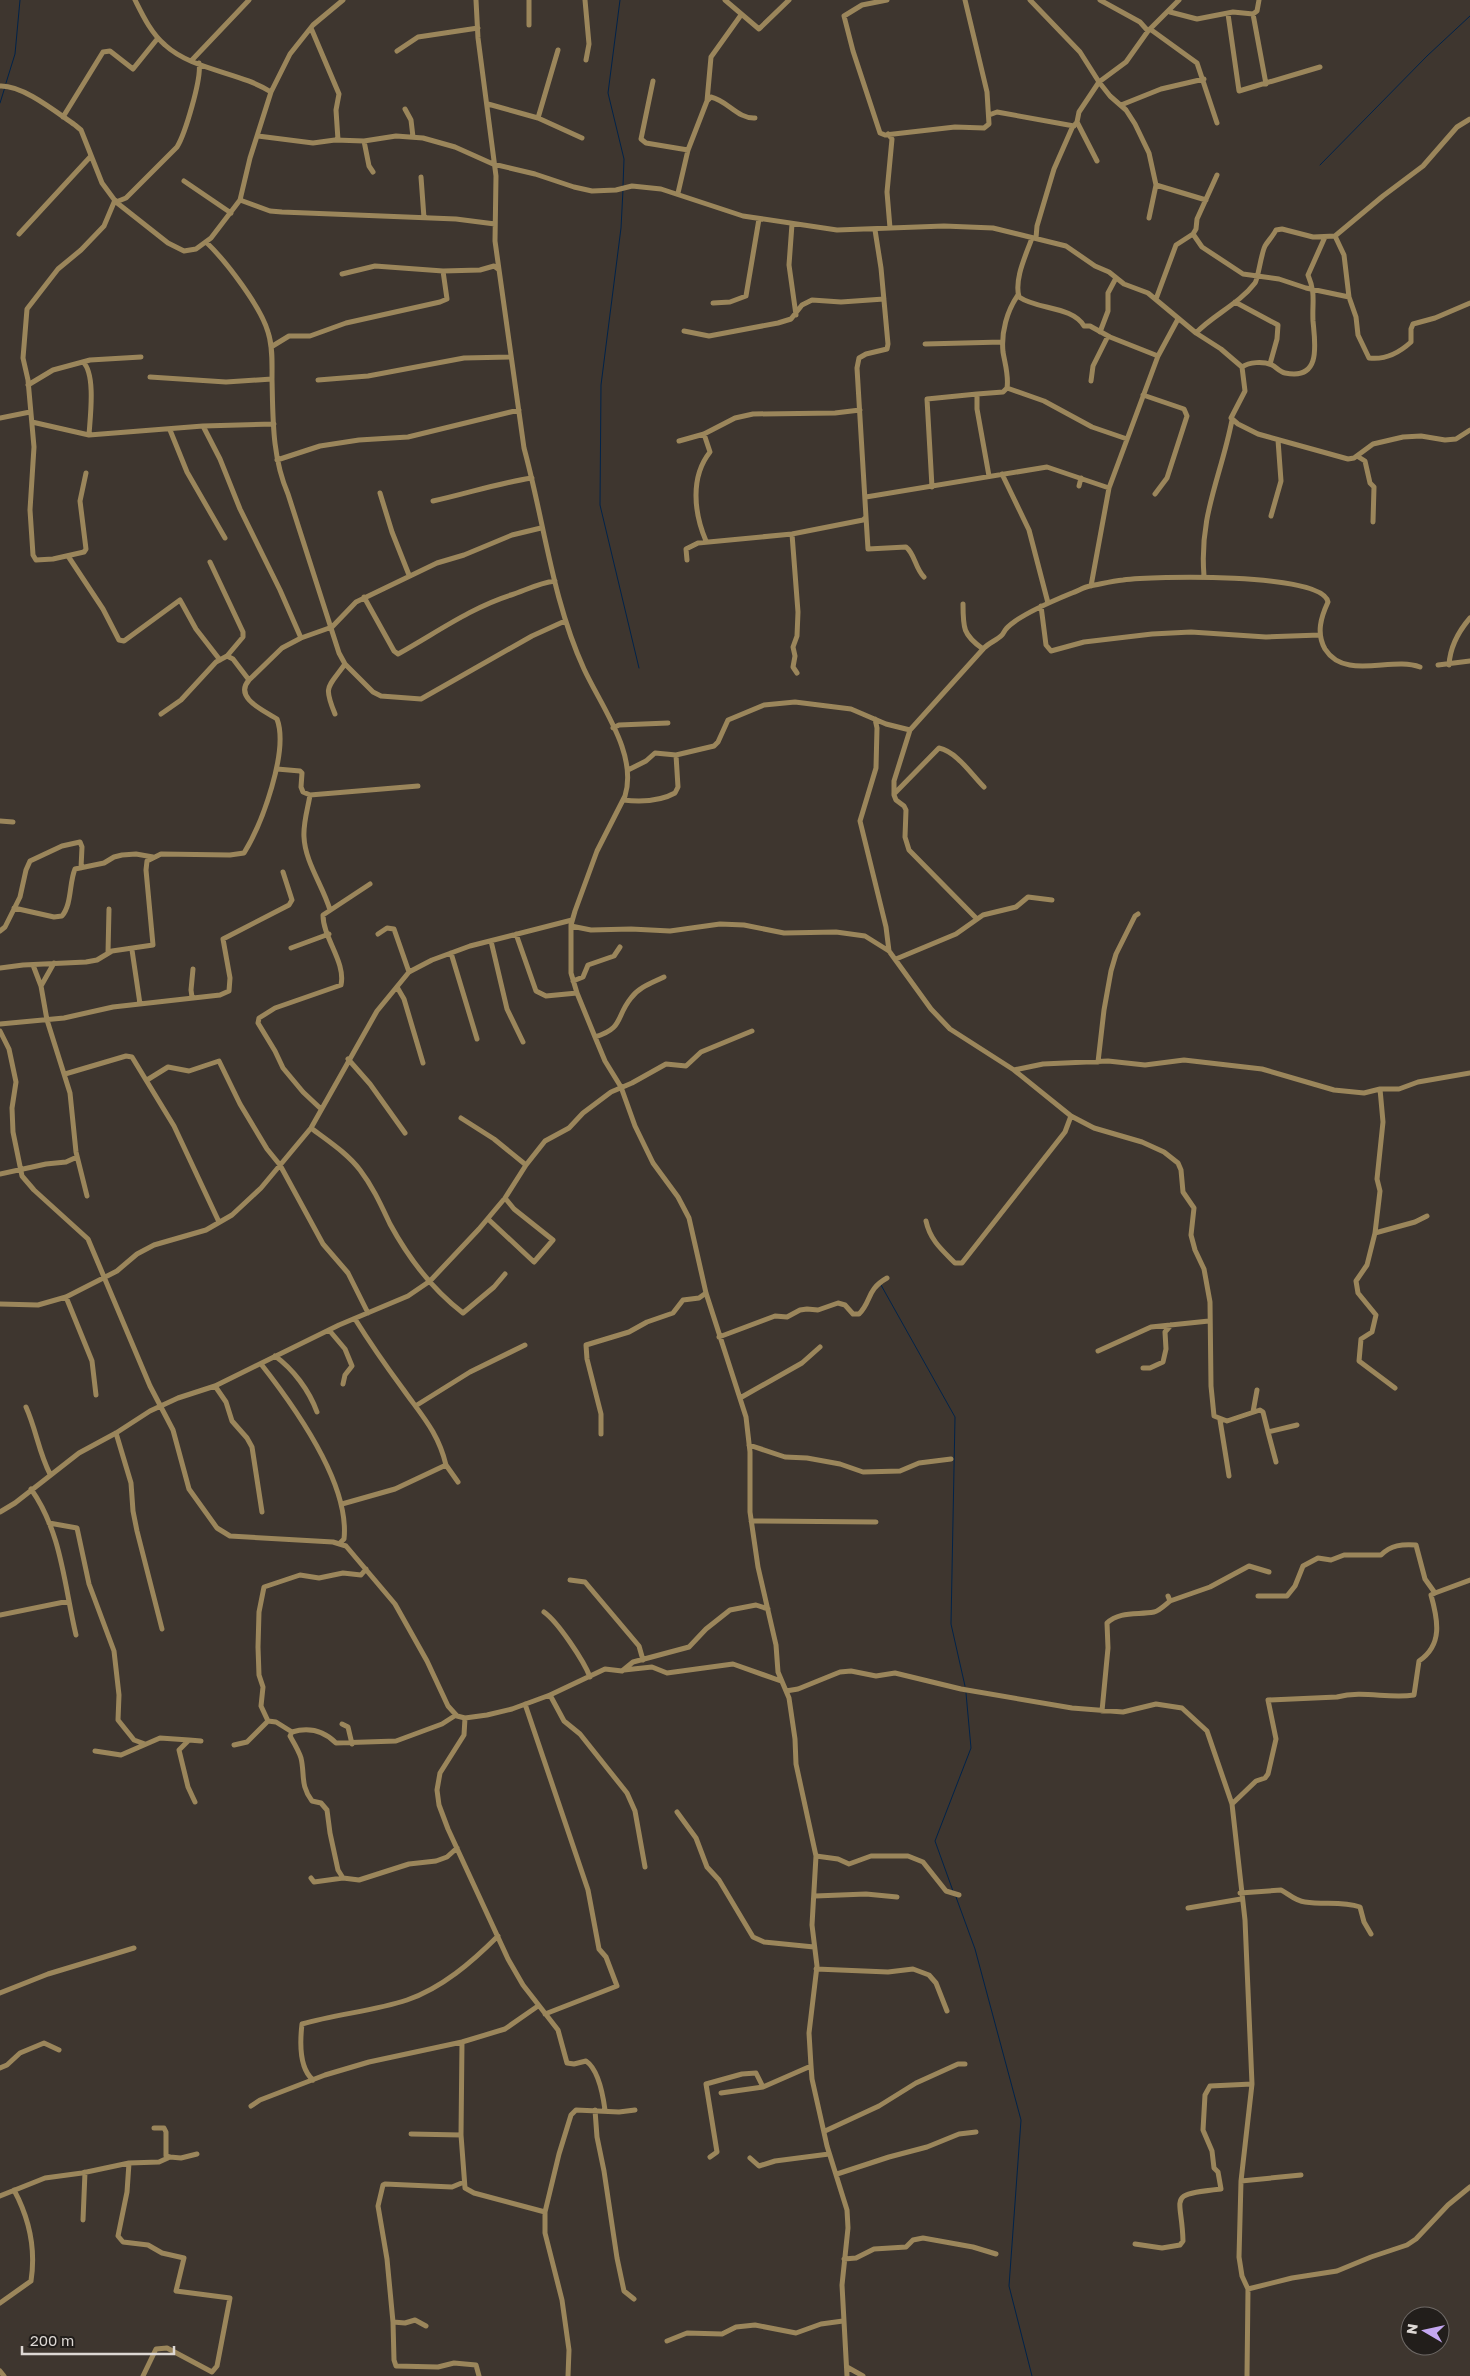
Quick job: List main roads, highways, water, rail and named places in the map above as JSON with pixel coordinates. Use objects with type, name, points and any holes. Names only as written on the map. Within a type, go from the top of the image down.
[{"type":"waterway","points":[[6,83],[15,54],[20,0]]},
{"type":"waterway","points":[[620,0],[608,93],[624,159],[623,186]]},
{"type":"waterway","points":[[1320,165],[1427,56],[1470,16]]},
{"type":"waterway","points":[[0,103],[5,87]]},
{"type":"waterway","points":[[623,190],[621,228],[601,385],[600,505],[639,668]]},
{"type":"waterway","points":[[881,1285],[955,1417],[951,1624],[965,1686]]},
{"type":"waterway","points":[[953,1891],[935,1841],[971,1748],[966,1693]]},
{"type":"waterway","points":[[956,1897],[975,1949],[1021,2120],[1009,2286],[1032,2376]]}]
